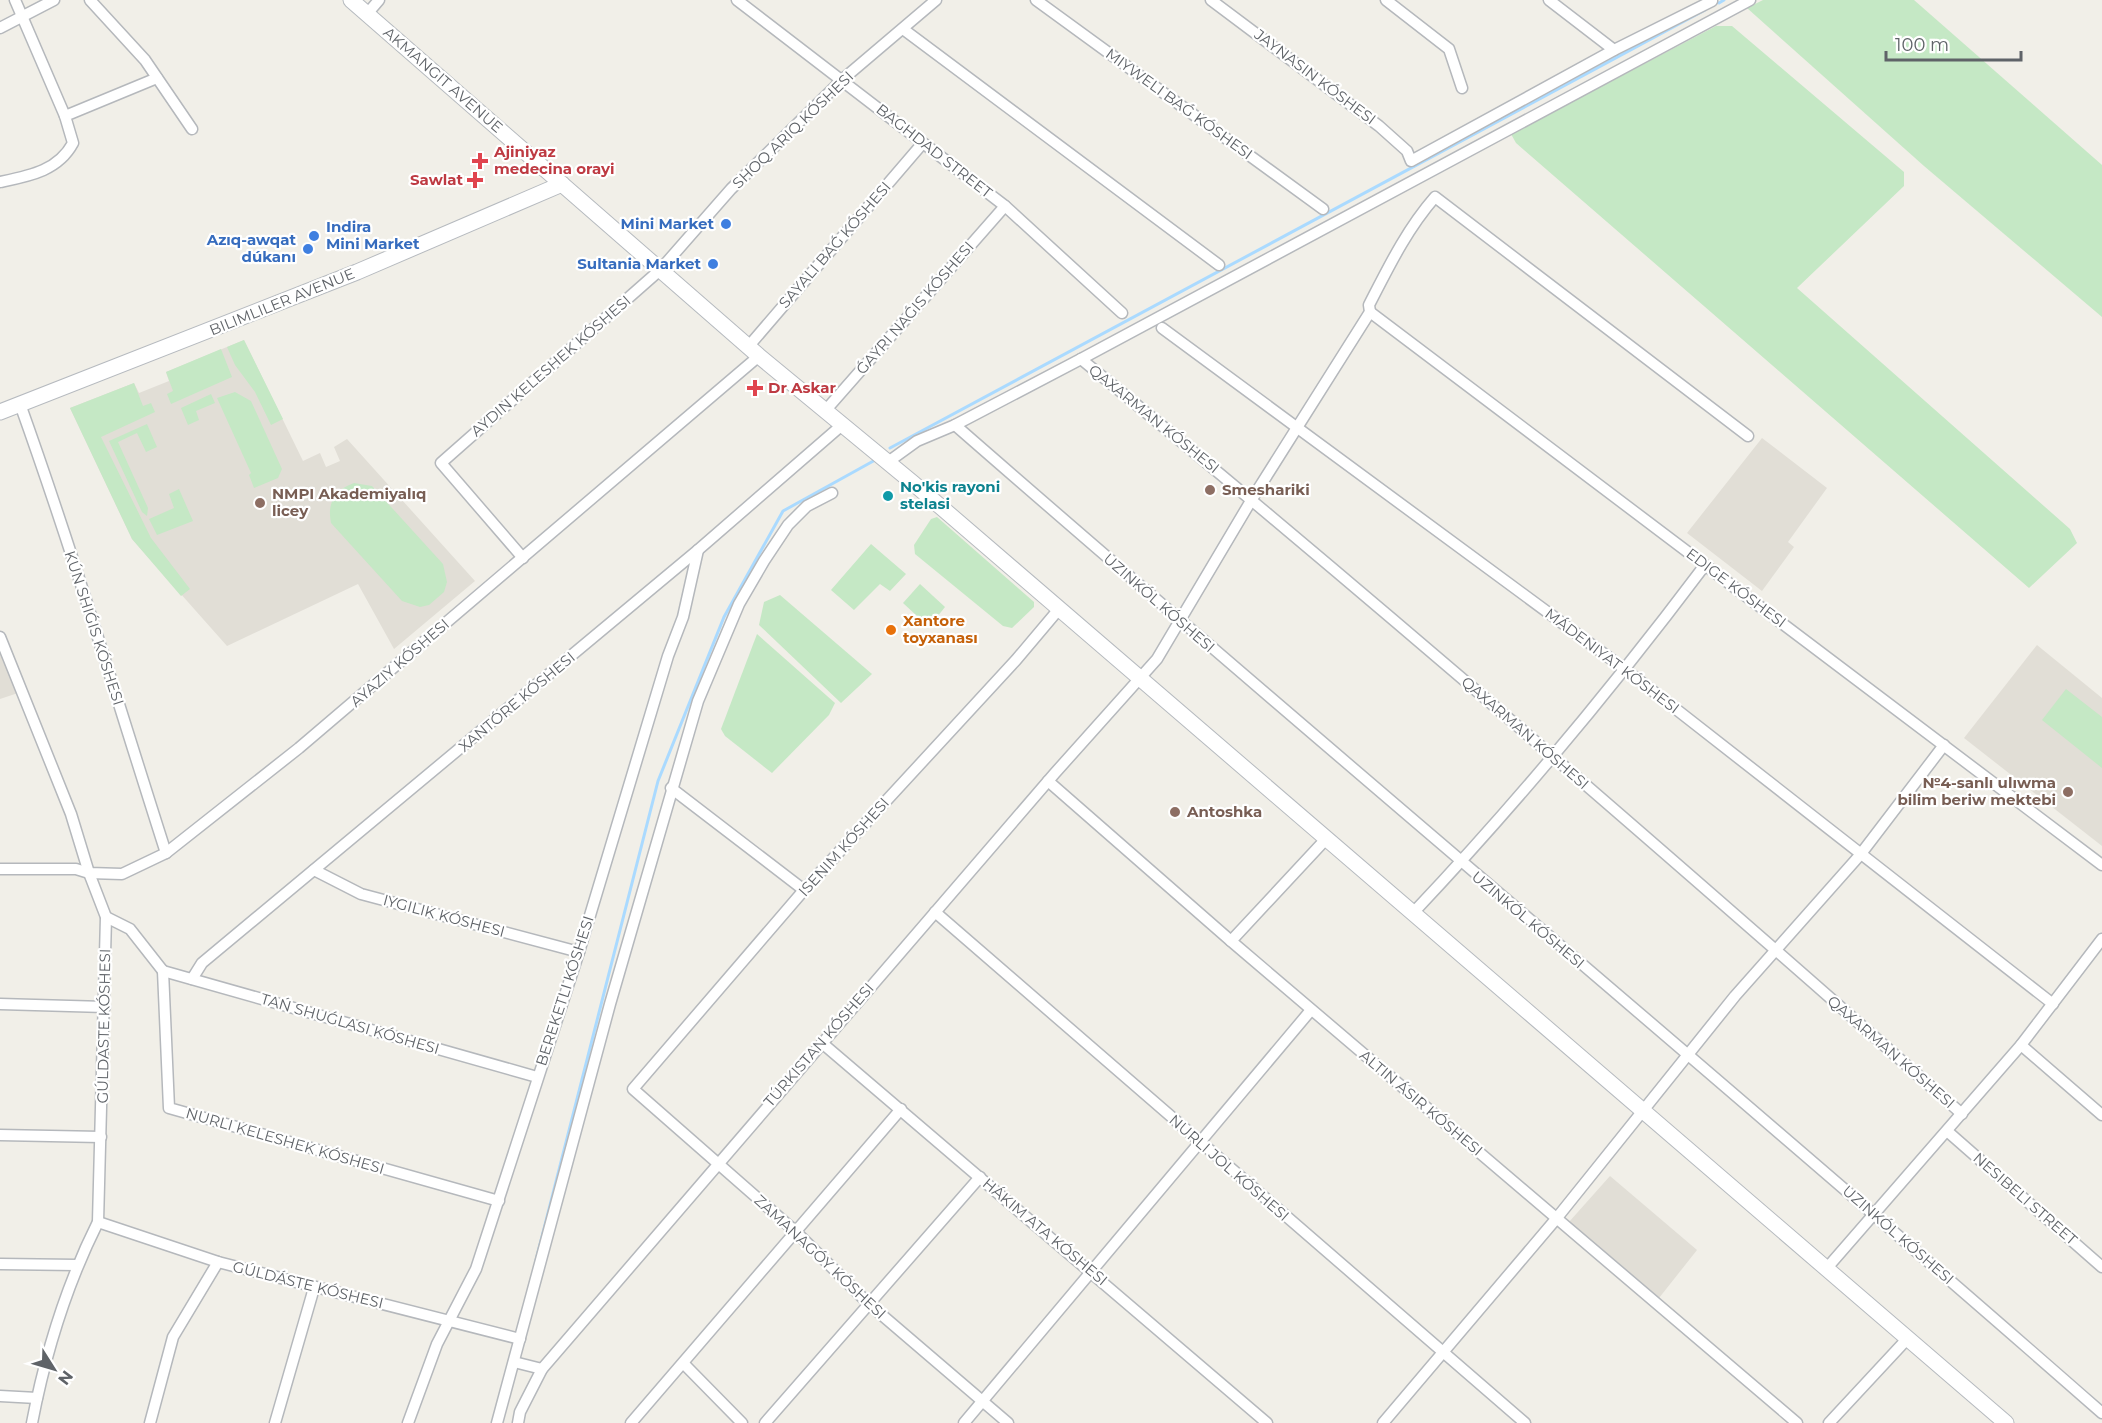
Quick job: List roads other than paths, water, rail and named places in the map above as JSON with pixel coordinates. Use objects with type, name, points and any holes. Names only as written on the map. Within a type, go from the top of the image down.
[{"type":"main road","name":"AKMANGIT AVENUE","points":[[351,0],[754,351],[888,462],[2006,1423]]},
{"type":"main road","name":"BILIMLILER AVENUE","points":[[0,412],[357,272],[562,184]]},
{"type":"street","points":[[0,182],[39,173],[65,158],[73,143],[65,116],[15,0]]},
{"type":"street","points":[[0,28],[54,0]]},
{"type":"street","points":[[90,0],[145,60],[192,129]]},
{"type":"street","points":[[367,14],[379,0]]},
{"type":"street","name":"BAGHDAD STREET","points":[[737,0],[843,79],[922,144],[1005,206],[1122,313]]},
{"type":"street","points":[[523,558],[441,463],[660,270],[731,189],[843,79],[936,0]]},
{"type":"street","name":"MIYWELI BAǴ KÓSHESI","points":[[1036,0],[1323,208]]},
{"type":"street","points":[[1211,0],[1379,126],[1407,151],[1411,161],[1614,50],[1712,0],[1712,21]]},
{"type":"street","points":[[1386,0],[1449,49],[1462,88]]},
{"type":"street","points":[[1549,0],[1614,50]]},
{"type":"street","points":[[888,462],[917,441],[955,425],[1081,359],[1750,0]]},
{"type":"street","points":[[903,29],[1219,265]]},
{"type":"street","points":[[65,116],[157,78]]},
{"type":"street","name":"AYAZIY KÓSHESI","points":[[0,869],[76,869],[89,873],[122,874],[166,853],[299,748],[523,558],[754,351],[922,144]]},
{"type":"street","name":"TÚRKISTAN KÓSHESI","points":[[518,1423],[520,1412],[542,1369],[717,1163],[1048,781],[1157,659],[1252,499],[1370,312],[1369,305],[1394,256],[1417,218],[1435,197],[1748,436]]},
{"type":"street","points":[[825,411],[1005,206]]},
{"type":"street","name":"EDIGE KÓSHESI","points":[[1370,312],[2102,864]]},
{"type":"street","name":"MÁDENIYAT KÓSHESI","points":[[1162,328],[1626,670],[1860,855],[2054,1004]]},
{"type":"street","name":"QAXARMAN KÓSHESI","points":[[1081,359],[1252,499],[1551,755],[1962,1114]]},
{"type":"street","points":[[20,404],[58,510],[75,573],[166,853]]},
{"type":"street","name":"XANTÓRE KÓSHESI","points":[[192,979],[202,963],[698,550],[842,425]]},
{"type":"street","points":[[955,425],[1461,863],[1875,1213],[2102,1413]]},
{"type":"street","points":[[497,1423],[671,788],[698,701],[739,604],[788,525],[807,506],[832,493]]},
{"type":"street","name":"BEREKETLI KÓSHESI","points":[[408,1423],[421,1383],[448,1320],[462,1299],[476,1269],[499,1201],[579,952],[668,656],[683,617],[698,550]]},
{"type":"street","points":[[1413,913],[1461,863],[1626,670],[1705,565]]},
{"type":"street","name":"ISENIM KÓSHESI","points":[[633,1089],[804,890],[1016,660],[1059,609]]},
{"type":"street","name":"GÚLDASTE KÓSHESI","points":[[0,638],[71,814],[89,873],[106,917],[98,1222],[76,1265],[37,1398],[32,1423]]},
{"type":"street","points":[[1383,1423],[1556,1219],[1686,1055],[1860,855],[1944,745]]},
{"type":"street","points":[[1048,781],[1311,1010],[1797,1423]]},
{"type":"street","points":[[671,788],[804,890]]},
{"type":"street","points":[[1231,941],[1326,839]]},
{"type":"street","name":"IYGILIK KÓSHESI","points":[[314,870],[361,894],[579,952]]},
{"type":"street","points":[[935,912],[1525,1423]]},
{"type":"street","points":[[106,917],[130,929],[164,971],[537,1077]]},
{"type":"street","points":[[1827,1268],[2021,1045],[2102,939]]},
{"type":"street","points":[[164,971],[169,1108],[499,1201]]},
{"type":"street","points":[[0,1004],[105,1007]]},
{"type":"street","points":[[964,1423],[1311,1010]]},
{"type":"street","name":"HÁKIM ATA KÓSHESI","points":[[822,1043],[1267,1423]]},
{"type":"street","points":[[2021,1045],[2102,1115]]},
{"type":"street","name":"ZAMANAGÓY KÓSHESI","points":[[633,1089],[796,1232],[869,1304],[1008,1423]]},
{"type":"street","points":[[631,1423],[901,1109]]},
{"type":"street","name":"NESIBELI STREET","points":[[1947,1131],[2102,1267]]},
{"type":"street","points":[[0,1135],[101,1137]]},
{"type":"street","points":[[765,1423],[980,1177]]},
{"type":"street","name":"GÚLDÁSTE KÓSHESI","points":[[98,1222],[218,1262],[520,1339]]},
{"type":"street","points":[[150,1423],[173,1337],[218,1262]]},
{"type":"street","points":[[0,1264],[76,1265]]},
{"type":"street","points":[[275,1423],[314,1288]]},
{"type":"street","points":[[1828,1423],[1908,1338]]},
{"type":"street","points":[[514,1362],[542,1369]]},
{"type":"street","points":[[684,1364],[742,1423]]},
{"type":"street","points":[[0,1396],[37,1398]]},
{"type":"waterway","points":[[1719,3],[1724,0]]},
{"type":"waterway","points":[[890,448],[1705,10]]},
{"type":"waterway","points":[[536,1260],[658,781],[724,617],[783,511],[877,459]]},
{"type":"place","name":"Ajiniyaz medecina orayi","points":[[480,161]]},
{"type":"place","name":"Sawlat","points":[[475,180]]},
{"type":"place","name":"Mini Market","points":[[726,224]]},
{"type":"place","name":"Indira Mini Market","points":[[314,236]]},
{"type":"place","name":"Azıq-awqat dúkanı","points":[[308,249]]},
{"type":"place","name":"Sultania Market","points":[[713,264]]},
{"type":"place","name":"Dr Askar","points":[[755,388]]},
{"type":"place","name":"Smeshariki","points":[[1210,490]]},
{"type":"place","name":"No'kis rayoni stelasi","points":[[888,496]]},
{"type":"place","name":"NMPI Akademiyalıq licey","points":[[260,503]]},
{"type":"place","name":"Xantore toyxanası","points":[[891,630]]},
{"type":"place","name":"№4-sanlı ulıwma bilim beriw mektebi","points":[[2068,792]]},
{"type":"place","name":"Antoshka","points":[[1175,812]]}]
